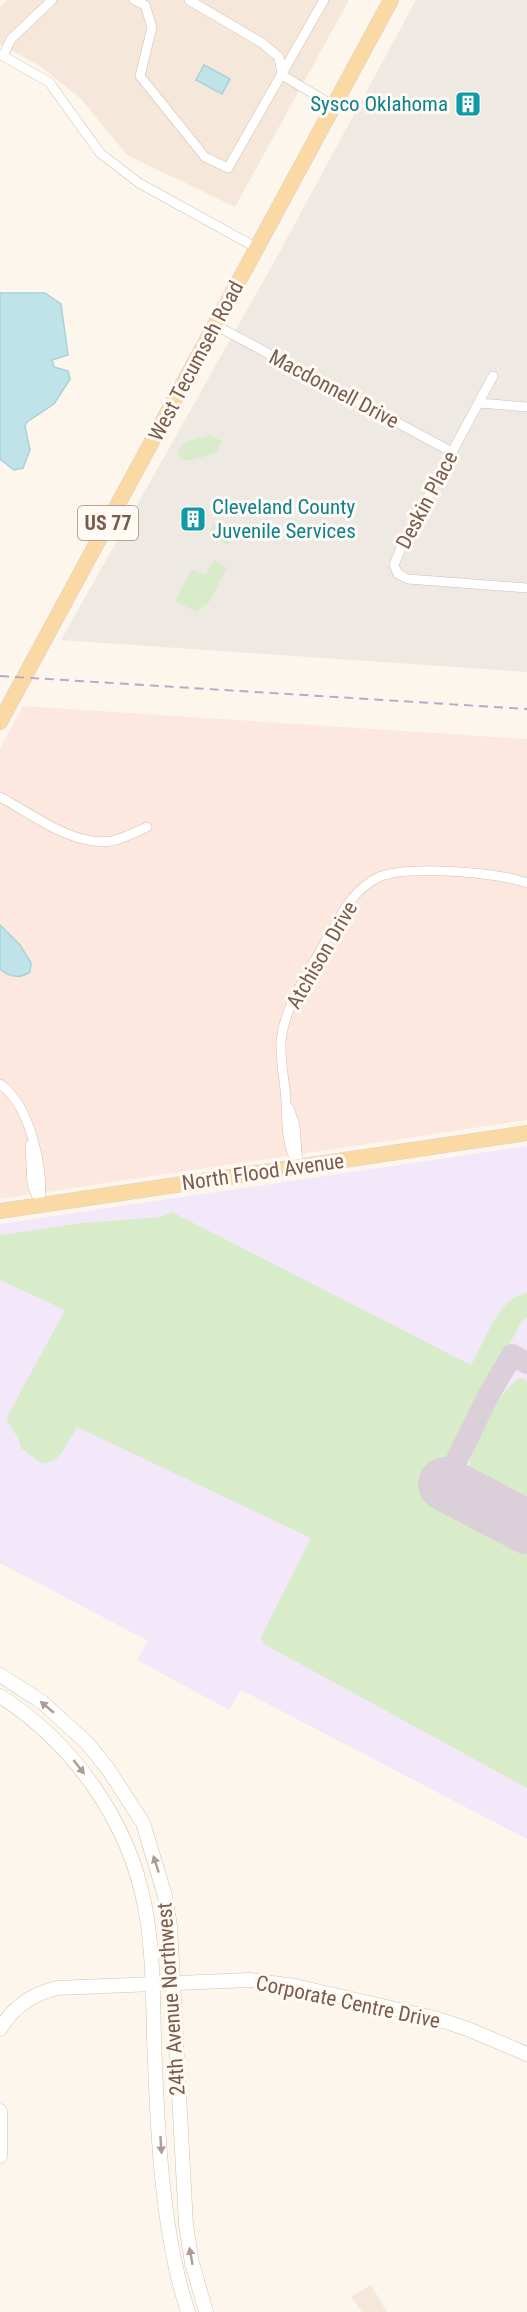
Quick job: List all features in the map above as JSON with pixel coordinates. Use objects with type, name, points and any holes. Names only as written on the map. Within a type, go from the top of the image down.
[{"type":"main road","name":"West Tecumseh Road","points":[[0,722],[391,0]]},
{"type":"main road","name":"North Flood Avenue","points":[[0,1211],[527,1133]]},
{"type":"main road","name":"24th Avenue Northwest","points":[[0,1675],[42,1702],[87,1743],[108,1769],[143,1823],[165,1896],[174,1984],[186,2225],[192,2263],[206,2312]]},
{"type":"main road","name":"24th Avenue Northwest","points":[[0,1696],[21,1710],[66,1751],[96,1790],[119,1828],[132,1859],[145,1906],[152,1984],[156,2087],[169,2230],[175,2267],[188,2312]]},
{"type":"main road","name":"Corporate Centre Drive","points":[[0,2029],[21,2004],[44,1991],[250,1980],[295,1986],[434,2018],[468,2029],[527,2054]]},
{"type":"main road","points":[[156,2087],[180,2136]]},
{"type":"main road","points":[[0,2110],[0,2156]]},
{"type":"street","points":[[52,0],[11,39],[1,56],[49,82],[100,153],[131,177],[257,248]]},
{"type":"street","points":[[134,0],[146,3],[152,27],[140,76],[205,156],[228,168],[324,0]]},
{"type":"street","points":[[189,0],[262,43],[279,57],[282,75],[333,106]]},
{"type":"street","name":"Macdonnell Drive","points":[[216,325],[452,452]]},
{"type":"street","name":"Deskin Place","points":[[493,376],[394,565],[396,571],[408,579],[527,588]]},
{"type":"street","points":[[479,403],[527,407]]},
{"type":"street","points":[[0,797],[74,837],[93,841],[114,840],[147,827]]},
{"type":"street","name":"Atchison Drive","points":[[298,1167],[295,1126],[286,1100],[281,1058],[286,1020],[303,983],[353,897],[369,884],[388,874],[418,871],[505,877],[527,883]]},
{"type":"street","points":[[0,1084],[17,1101],[30,1134],[42,1184],[40,1205]]},
{"type":"shaded area","points":[[7,0],[349,0],[235,207],[127,155],[81,99],[40,66],[0,44],[0,7]]},
{"type":"shaded area","points":[[416,0],[527,0],[527,672],[61,640],[279,253]]},
{"type":"shaded area","points":[[23,706],[527,739],[527,1120],[0,1199],[0,748]]},
{"type":"shaded area","points":[[527,1146],[527,1839],[241,1690],[229,1710],[137,1660],[148,1641],[0,1563],[0,1224]]},
{"type":"shaded area","points":[[371,2285],[387,2312],[362,2312],[351,2297]]},
{"type":"green space","points":[[210,435],[222,441],[216,453],[188,461],[177,454],[183,443]]},
{"type":"green space","points":[[213,524],[234,535],[228,545],[208,534]]},
{"type":"green space","points":[[214,560],[227,568],[209,602],[196,612],[175,601],[192,569],[205,575]]},
{"type":"green space","points":[[172,1212],[471,1365],[500,1312],[517,1296],[527,1293],[527,1317],[520,1324],[429,1497],[527,1549],[527,1788],[264,1644],[261,1637],[311,1538],[77,1427],[55,1460],[42,1464],[21,1448],[19,1439],[7,1417],[65,1310],[0,1280],[0,1235],[82,1223],[161,1217]]},
{"type":"green space","points":[[519,1378],[527,1380],[527,1506],[470,1477],[469,1465],[477,1437],[492,1409]]},
{"type":"water","points":[[204,65],[230,79],[222,94],[196,80]]},
{"type":"water","points":[[0,293],[45,293],[61,304],[68,355],[52,360],[54,367],[68,371],[70,379],[54,404],[27,422],[25,426],[30,450],[23,468],[14,470],[0,459]]},
{"type":"water","points":[[0,925],[20,945],[31,963],[30,972],[22,976],[14,976],[0,969]]},
{"type":"taxiway","points":[[445,1484],[488,1396],[512,1355],[527,1363]]},
{"type":"runway","points":[[445,1484],[527,1527]]},
{"type":"railway","points":[[0,676],[527,709]]},
{"type":"place","name":"Sysco Oklahoma","points":[[468,104]]},
{"type":"place","name":"Cleveland County Juvenile Services","points":[[193,519]]}]
